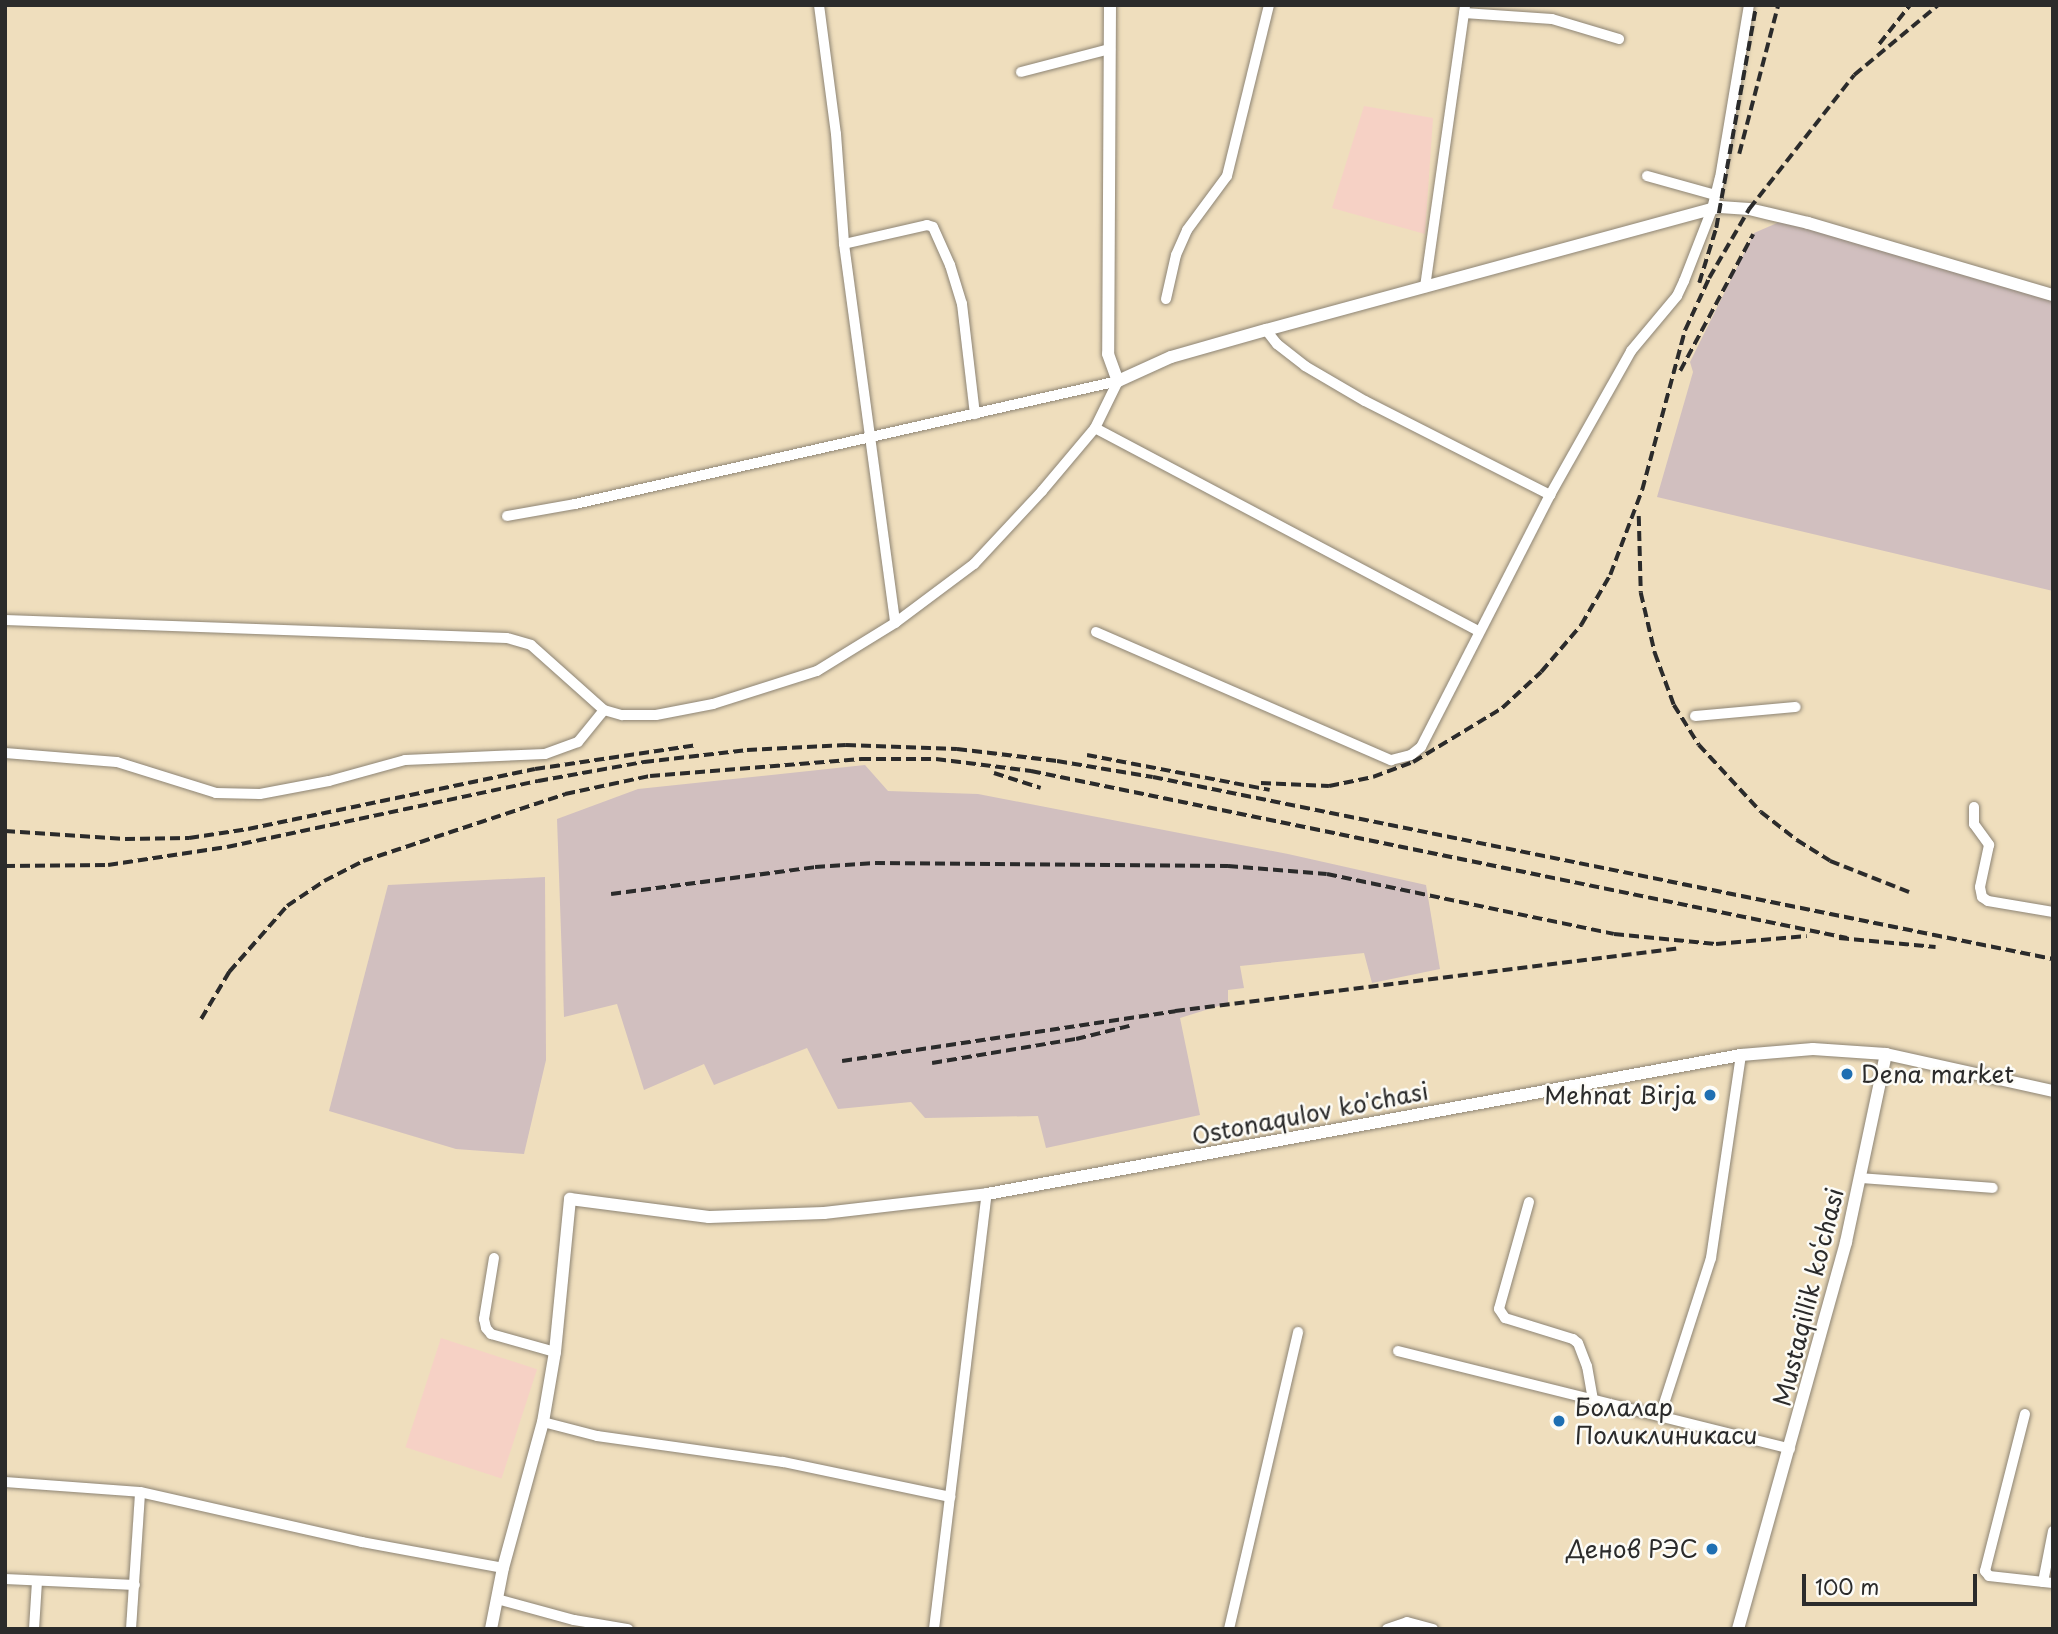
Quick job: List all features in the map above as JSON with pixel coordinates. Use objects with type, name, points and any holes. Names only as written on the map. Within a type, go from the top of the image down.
[{"type":"street","points":[[819,5],[836,134],[844,244],[895,623]]},
{"type":"street","points":[[5,620],[507,638],[531,645],[604,710],[622,715],[656,715],[713,704],[817,671],[895,623],[974,564],[1042,491],[1095,428],[1118,381],[1108,354],[1110,5]]},
{"type":"street","points":[[1166,299],[1176,255],[1187,230],[1227,176],[1269,5]]},
{"type":"street","points":[[1534,17],[1540,5]]},
{"type":"street","points":[[1096,632],[1391,760],[1411,755],[1421,747],[1550,495],[1631,351],[1677,296],[1712,209],[1749,5]]},
{"type":"street","points":[[1425,287],[1465,9],[1552,19],[1619,39]]},
{"type":"street","points":[[1021,72],[1110,48]]},
{"type":"street","points":[[1647,176],[1715,195]]},
{"type":"street","points":[[507,516],[1118,381],[1171,357],[1712,209],[1749,209],[1808,223],[2053,295]]},
{"type":"street","points":[[844,244],[927,225],[933,228],[950,265],[961,304],[975,414]]},
{"type":"street","points":[[1266,330],[1289,355],[1365,401],[1550,495]]},
{"type":"street","points":[[1095,428],[1479,631]]},
{"type":"street","points":[[1695,716],[1796,706]]},
{"type":"street","points":[[5,753],[117,762],[216,793],[260,794],[329,781],[405,760],[545,754],[578,742],[604,710]]},
{"type":"street","points":[[1974,807],[1975,826],[1989,845],[1980,887],[1982,897],[1988,901],[2053,912]]},
{"type":"street","name":"Ostonaqulov ko'chasi","points":[[555,1352],[570,1199],[709,1217],[824,1213],[987,1194],[1741,1055],[1813,1049],[1886,1054],[2053,1091]]},
{"type":"street","name":"Mustaqillik ko‘chasi","points":[[1738,1629],[1790,1449],[1860,1178],[1886,1054]]},
{"type":"street","points":[[1660,1416],[1711,1258],[1741,1055]]},
{"type":"street","points":[[1860,1178],[1993,1188]]},
{"type":"street","points":[[934,1629],[987,1194]]},
{"type":"street","points":[[1529,1202],[1499,1309],[1505,1318],[1573,1339],[1578,1343],[1587,1366],[1594,1400]]},
{"type":"street","points":[[491,1629],[503,1568],[543,1422],[555,1352],[491,1334],[486,1328],[484,1318],[494,1258]]},
{"type":"street","points":[[1229,1629],[1297,1332]]},
{"type":"street","points":[[1398,1351],[1790,1449]]},
{"type":"street","points":[[2025,1414],[1985,1572],[1989,1576],[2048,1582],[2053,1531]]},
{"type":"street","points":[[543,1422],[597,1436],[783,1462],[950,1497]]},
{"type":"street","points":[[5,1482],[140,1492],[362,1542],[503,1568]]},
{"type":"street","points":[[131,1629],[140,1492]]},
{"type":"street","points":[[5,1579],[135,1585]]},
{"type":"street","points":[[34,1629],[37,1581]]},
{"type":"street","points":[[497,1599],[574,1620],[628,1629]]},
{"type":"street","points":[[1387,1629],[1407,1622],[1433,1629]]},
{"type":"shaded area","points":[[1364,106],[1433,118],[1425,234],[1332,208]]},
{"type":"shaded area","points":[[1784,220],[2053,301],[2053,591],[1657,497],[1693,372],[1690,362],[1754,233]]},
{"type":"shaded area","points":[[865,765],[888,791],[978,794],[1288,854],[1426,885],[1440,969],[1372,983],[1364,953],[1240,966],[1244,988],[1228,990],[1228,1003],[1180,1018],[1200,1115],[1046,1148],[1038,1116],[925,1118],[911,1102],[838,1109],[807,1048],[714,1085],[704,1064],[644,1090],[617,1004],[564,1017],[557,819],[638,789]]},
{"type":"shaded area","points":[[545,877],[546,1060],[524,1154],[456,1149],[329,1111],[388,885]]},
{"type":"shaded area","points":[[441,1338],[537,1369],[502,1479],[405,1447]]},
{"type":"railway","points":[[1699,283],[1716,228],[1756,5]]},
{"type":"railway","points":[[1739,154],[1778,5]]},
{"type":"railway","points":[[1879,44],[1910,5]]},
{"type":"railway","points":[[1261,783],[1329,786],[1373,777],[1413,762],[1502,708],[1541,672],[1581,625],[1610,575],[1642,490],[1685,330],[1709,278],[1749,209],[1854,75],[1938,5]]},
{"type":"railway","points":[[1680,371],[1753,234]]},
{"type":"railway","points":[[1639,516],[1641,593],[1655,653],[1674,705],[1699,745],[1761,812],[1797,840],[1830,861],[1914,894]]},
{"type":"railway","points":[[5,831],[125,839],[189,838],[248,829],[535,769],[697,745]]},
{"type":"railway","points":[[5,866],[108,865],[227,847],[538,781],[644,762],[747,750],[846,745],[957,749],[1057,761],[1153,777],[2053,959]]},
{"type":"railway","points":[[1087,755],[1270,790]]},
{"type":"railway","points":[[201,1019],[229,972],[287,906],[324,881],[363,861],[565,794],[650,776],[861,759],[936,759],[1031,771],[1847,938]]},
{"type":"railway","points":[[994,773],[1041,788]]},
{"type":"railway","points":[[611,894],[815,867],[875,863],[1228,866],[1327,874],[1614,934],[1716,944],[1807,936]]},
{"type":"railway","points":[[1839,938],[1936,947]]},
{"type":"railway","points":[[842,1061],[1175,1011],[1681,948]]},
{"type":"railway","points":[[932,1063],[1076,1039],[1129,1026]]},
{"type":"place","name":"Dena market","points":[[1847,1074]]},
{"type":"place","name":"Mehnat Birja","points":[[1710,1095]]},
{"type":"place","name":"Болалар Поликлиникаси","points":[[1559,1421]]},
{"type":"place","name":"Денов РЭС","points":[[1712,1549]]}]
